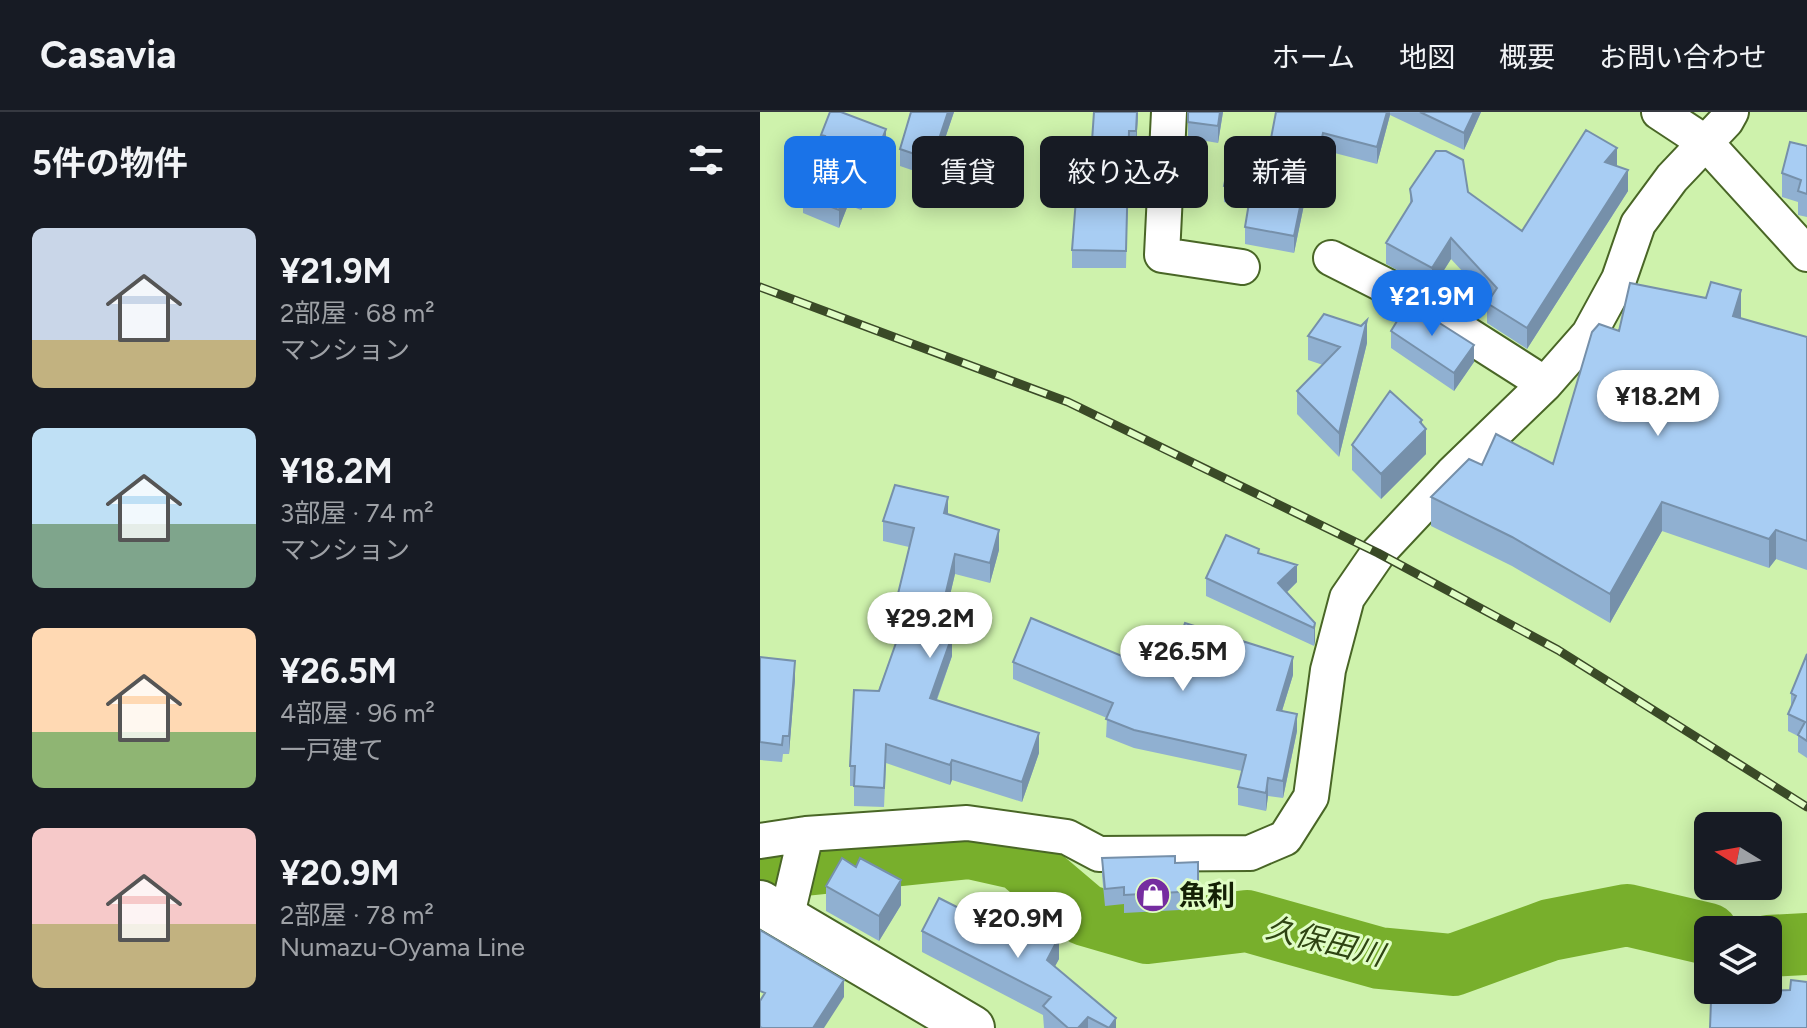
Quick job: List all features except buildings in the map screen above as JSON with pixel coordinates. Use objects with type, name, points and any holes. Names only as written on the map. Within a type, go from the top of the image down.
[{"type":"main road","points":[[778,907],[972,1028]]},
{"type":"street","points":[[1169,112],[1162,255],[1242,267]]},
{"type":"street","points":[[1659,112],[1706,143],[1807,254]]},
{"type":"street","points":[[760,841],[806,834],[967,823],[1067,837],[1099,854],[1250,853],[1285,838],[1311,797],[1328,670],[1347,598],[1378,553],[1452,474],[1545,384],[1589,334],[1619,279],[1638,224],[1672,178],[1731,112]]},
{"type":"street","points":[[1331,258],[1410,298],[1545,384]]},
{"type":"street","points":[[778,907],[806,834]]},
{"type":"waterway","name":"久保田川","points":[[766,869],[970,848],[1019,859],[1085,915],[1147,933],[1247,921],[1379,958],[1453,965],[1550,930],[1627,915],[1694,931]]},
{"type":"waterway","name":"久保田川","points":[[1782,945],[1807,944]]},
{"type":"railway","points":[[760,287],[1068,402],[1378,553],[1558,650],[1807,807]]},
{"type":"place","name":"魚利","points":[[1153,895]]}]
